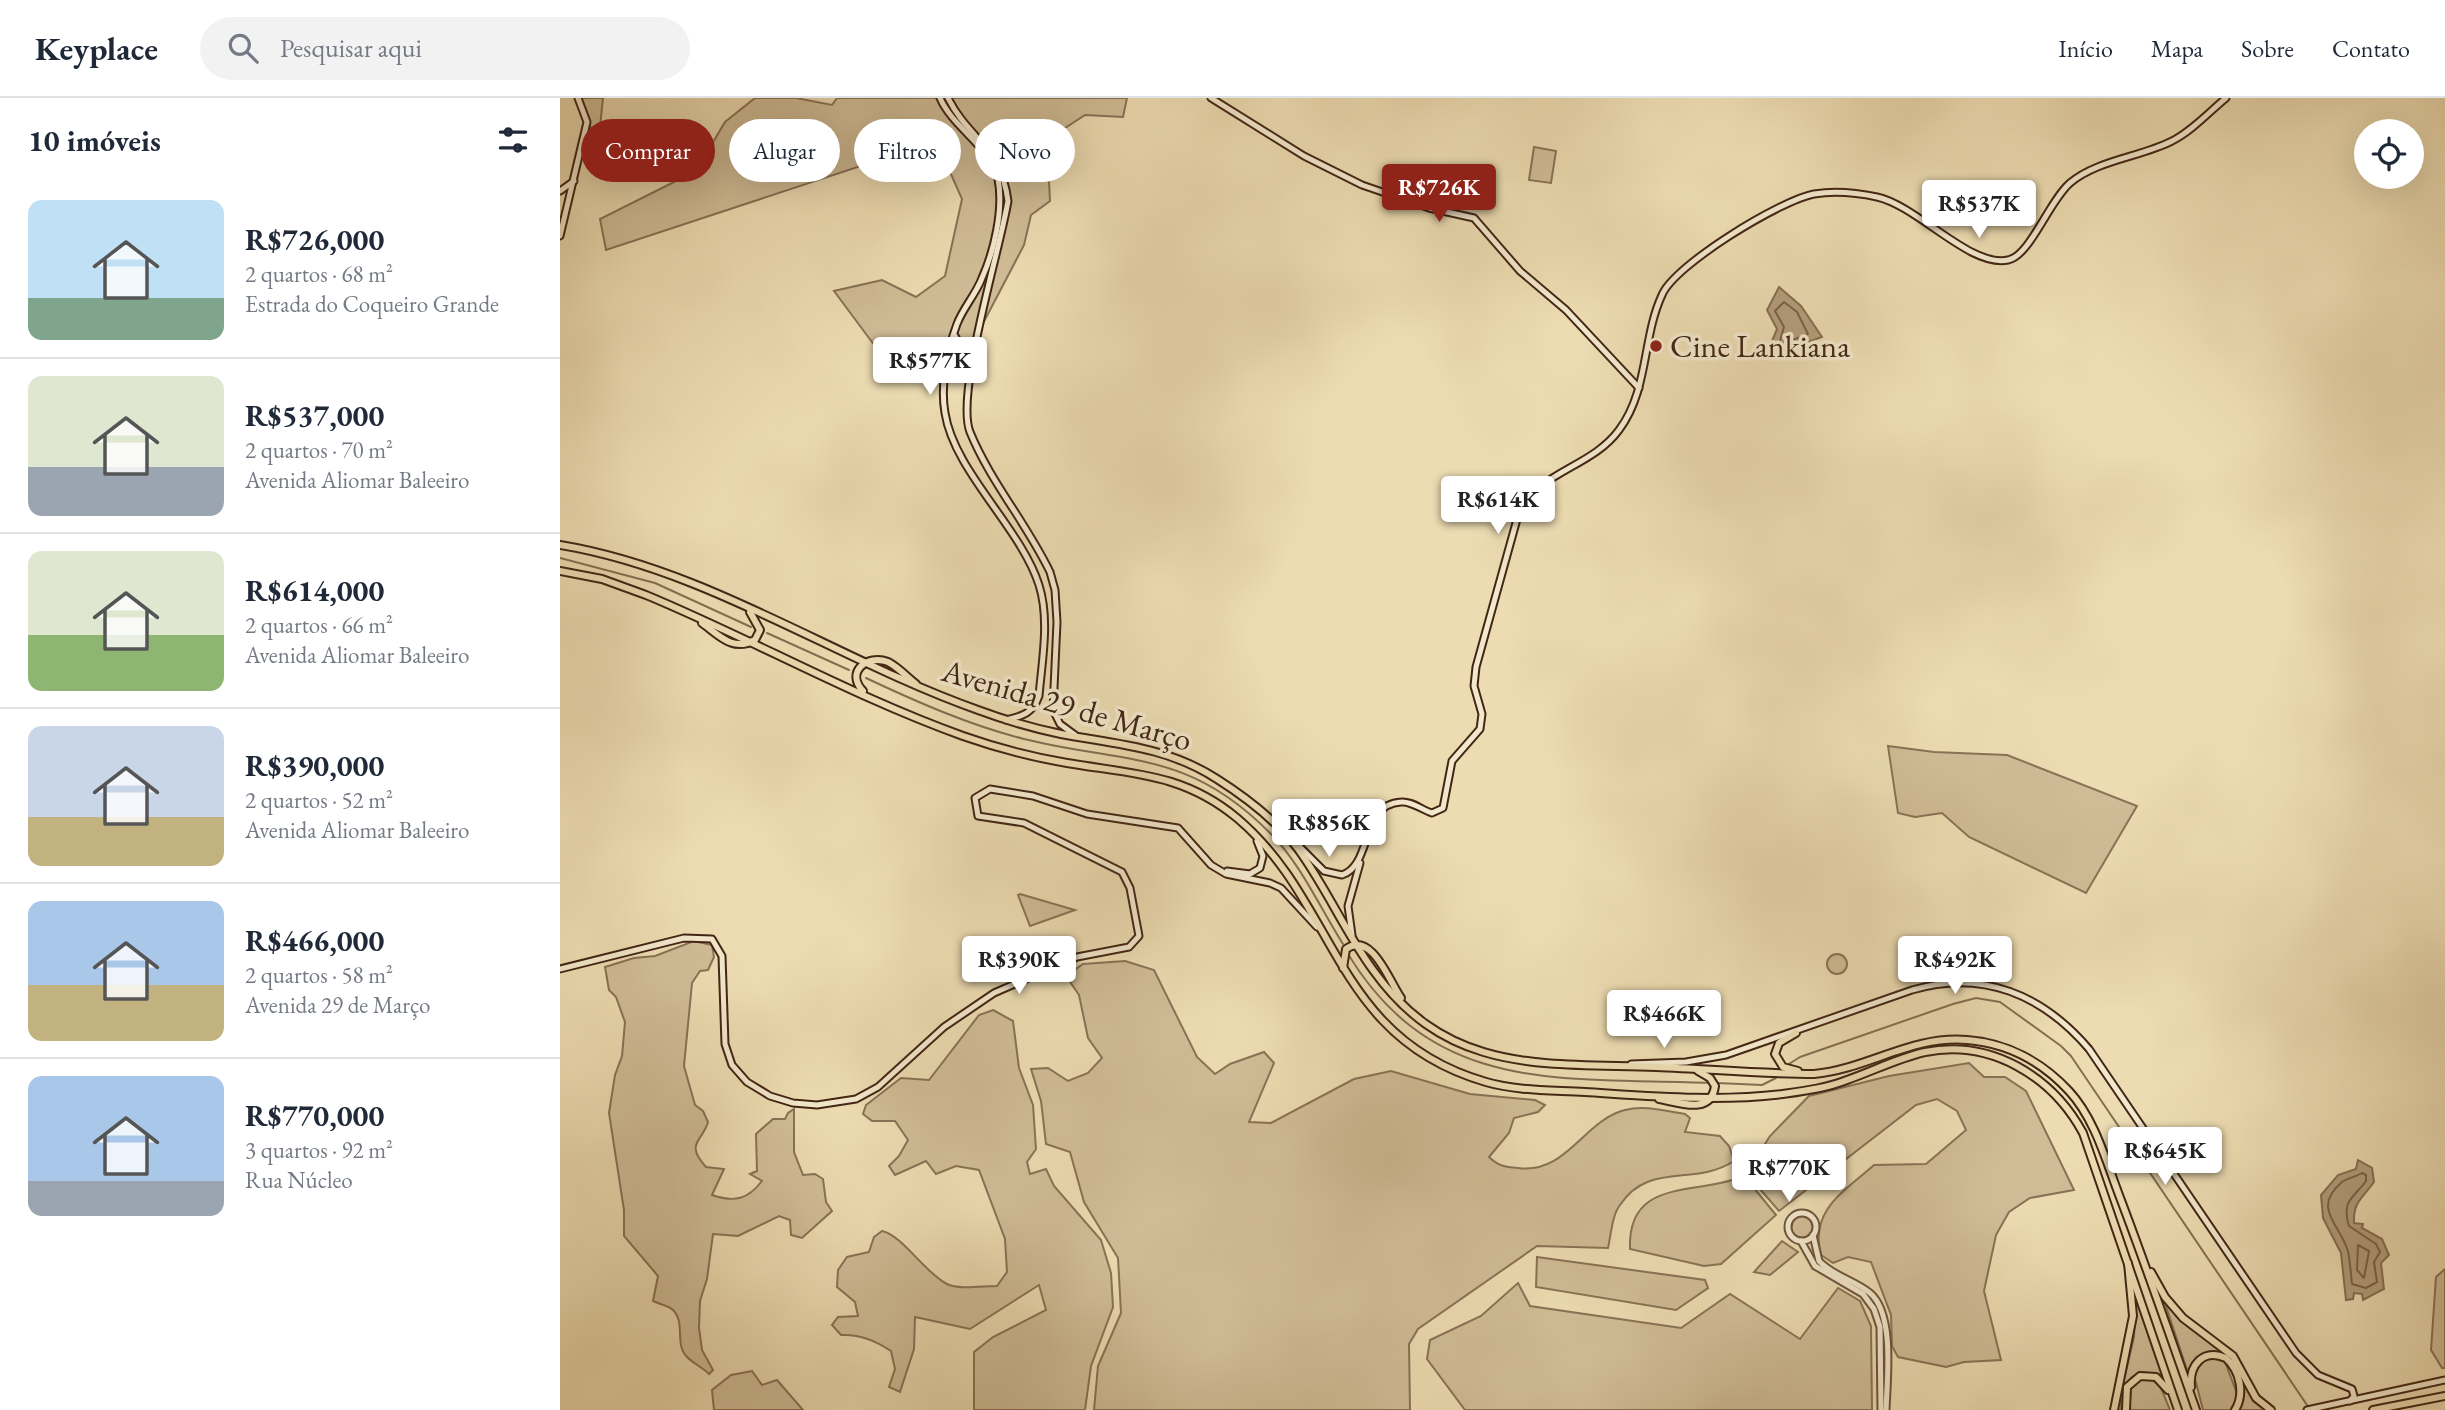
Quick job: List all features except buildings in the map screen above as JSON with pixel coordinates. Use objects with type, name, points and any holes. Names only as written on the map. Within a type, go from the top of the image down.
[{"type":"main road","points":[[560,236],[587,122],[578,98]]},
{"type":"main road","points":[[940,98],[948,114],[986,155],[998,179],[999,204],[989,258],[982,279],[956,326],[946,365],[943,398],[951,433],[1038,583],[1043,608],[1039,696],[1035,708],[1006,720]]},
{"type":"main road","points":[[948,98],[995,156],[1006,181],[1006,214],[965,404],[970,431],[1040,552],[1053,581],[1057,622],[1053,710],[1062,726],[1078,737]]},
{"type":"main road","points":[[1211,98],[1304,156],[1363,185],[1429,208],[1475,218],[1520,271],[1566,310],[1639,388]]},
{"type":"main road","points":[[1287,835],[1324,871],[1336,876],[1353,869],[1373,821],[1396,802],[1406,802],[1432,813],[1443,808],[1452,761],[1480,729],[1482,714],[1474,686],[1476,667],[1519,512],[1539,486],[1610,442],[1630,415],[1639,388],[1654,316],[1669,281],[1780,205],[1824,193],[1883,199],[1921,217],[1980,257],[2007,260],[2022,254],[2046,211],[2073,180],[2170,142],[2226,98]]},
{"type":"main road","points":[[560,191],[574,181]]},
{"type":"main road","points":[[956,326],[955,339],[960,345],[975,343],[979,336]]},
{"type":"main road","points":[[946,365],[953,355],[964,354],[970,360],[971,370]]},
{"type":"main road","name":"Avenida 29 de Março","points":[[560,545],[645,566],[747,609],[923,690],[1006,720],[1078,737],[1141,746],[1184,760],[1234,790],[1287,835],[1354,941],[1375,954],[1410,1012],[1446,1037],[1489,1055],[1525,1063],[1591,1065]]},
{"type":"main road","name":"Avenida 29 de Março","points":[[560,571],[615,583],[689,613],[727,642],[738,645],[752,642],[944,729],[1045,759],[1174,781],[1213,800],[1251,830],[1279,863],[1343,970],[1370,1008],[1392,1030],[1427,1056],[1449,1067],[1503,1085],[1623,1094],[1691,1106],[1712,1096]]},
{"type":"main road","points":[[747,609],[759,626],[759,634],[752,642]]},
{"type":"main road","points":[[869,696],[859,687],[855,677],[857,669],[864,663],[889,663],[923,690]]},
{"type":"main road","points":[[560,969],[684,938],[712,939],[722,956],[725,1044],[737,1073],[756,1089],[783,1101],[817,1105],[846,1102],[867,1093],[890,1078],[944,1027],[981,1000],[1077,957],[1129,947],[1139,936],[1130,888],[1117,868],[1017,820],[978,816],[975,802],[981,792],[1003,789],[1087,814],[1172,826],[1187,835],[1211,865],[1226,874],[1270,883],[1281,888],[1317,927]]},
{"type":"main road","points":[[1211,865],[1244,874],[1260,868],[1262,851],[1251,830]]},
{"type":"main road","points":[[1343,970],[1343,953],[1354,941],[1349,899],[1367,836]]},
{"type":"main road","points":[[1591,1065],[1704,1060],[1796,1033],[1924,986],[1973,983],[2007,990],[2054,1014],[2089,1049],[2296,1353],[2318,1375],[2351,1389],[2354,1396],[2350,1401]]},
{"type":"main road","points":[[1796,1033],[1779,1043],[1776,1059],[1789,1070],[1814,1074]]},
{"type":"main road","points":[[1591,1065],[1814,1074],[1849,1068],[1917,1043],[1966,1039],[2002,1046],[2028,1057],[2069,1091],[2100,1145],[2196,1410]]},
{"type":"main road","points":[[1690,1069],[1706,1075],[1715,1086],[1712,1096],[1814,1089],[1844,1082],[1912,1056],[1943,1050],[1988,1055],[2034,1076],[2061,1100],[2082,1133],[2178,1409]]},
{"type":"main road","points":[[1881,1410],[1880,1327],[1874,1308],[1863,1294],[1815,1266],[1801,1241],[1792,1236],[1788,1229],[1795,1216],[1806,1214],[1813,1219],[1816,1227],[1813,1235],[1819,1261],[1867,1290],[1880,1306],[1886,1324],[1886,1410]]},
{"type":"main road","points":[[1801,1241],[1813,1235]]},
{"type":"main road","points":[[2143,1258],[2175,1309],[2233,1356],[2259,1402],[2271,1410]]},
{"type":"main road","points":[[2114,1410],[2133,1316],[2128,1263]]},
{"type":"main road","points":[[2193,1400],[2190,1384],[2193,1366],[2204,1356],[2219,1355],[2231,1362],[2239,1382],[2240,1399],[2235,1410]]},
{"type":"main road","points":[[2126,1410],[2127,1387],[2132,1381],[2146,1375],[2162,1381],[2178,1409]]},
{"type":"main road","points":[[2307,1410],[2445,1380]]},
{"type":"main road","points":[[2372,1410],[2445,1396]]},
{"type":"shaded area","points":[[579,98],[603,98],[601,119],[587,119]]},
{"type":"shaded area","points":[[755,98],[796,98],[832,105],[837,98],[1127,98],[1123,117],[1085,115],[1075,122],[1075,119],[975,119],[975,182],[1049,182],[1050,201],[1031,215],[1024,245],[955,377],[898,377],[834,291],[882,280],[916,297],[945,276],[962,199],[954,182],[961,182],[961,119],[854,119],[854,168],[840,173],[840,119],[729,119],[729,182],[812,182],[606,250],[600,219],[674,182],[715,182],[715,139],[725,122]]},
{"type":"shaded area","points":[[1534,147],[1556,151],[1551,183],[1529,180]]},
{"type":"shaded area","points":[[1888,746],[1934,752],[2007,755],[2137,806],[2086,893],[1969,837],[1942,813],[1915,817],[1898,813]]},
{"type":"shaded area","points":[[1018,895],[1075,910],[1030,926]]},
{"type":"shaded area","points":[[694,941],[712,945],[714,957],[708,970],[700,971],[692,983],[684,1066],[695,1105],[703,1111],[708,1122],[697,1143],[696,1153],[706,1167],[724,1169],[712,1195],[728,1199],[740,1198],[757,1187],[762,1181],[750,1174],[757,1171],[756,1134],[773,1119],[785,1119],[794,1109],[794,1152],[803,1175],[815,1174],[823,1179],[826,1202],[832,1211],[802,1238],[791,1235],[790,1220],[779,1216],[738,1236],[713,1234],[707,1279],[700,1301],[699,1328],[702,1350],[713,1370],[709,1374],[683,1352],[677,1315],[671,1309],[653,1301],[658,1276],[624,1236],[624,1210],[609,1113],[615,1075],[622,1056],[625,1022],[616,997],[609,990],[605,967],[634,958],[655,956]]},
{"type":"shaded area","points":[[1837,954],[1844,957],[1847,964],[1844,971],[1837,974],[1830,971],[1827,964],[1830,957]]},
{"type":"shaded area","points":[[1125,961],[1154,970],[1197,1057],[1215,1074],[1230,1064],[1264,1052],[1274,1063],[1249,1122],[1271,1123],[1354,1079],[1391,1071],[1470,1094],[1535,1100],[1545,1105],[1538,1112],[1514,1118],[1509,1133],[1489,1157],[1505,1166],[1535,1168],[1549,1163],[1611,1116],[1640,1108],[1685,1114],[1690,1118],[1685,1132],[1720,1136],[1729,1146],[1734,1161],[1703,1173],[1644,1183],[1617,1209],[1608,1248],[1537,1246],[1418,1329],[1409,1344],[1410,1410],[1094,1410],[1098,1366],[1121,1313],[1118,1258],[1084,1202],[1070,1152],[1046,1144],[1041,1101],[1031,1069],[1048,1068],[1068,1081],[1088,1073],[1102,1058],[1088,1038],[1079,995],[1066,976],[1083,964]]},
{"type":"shaded area","points":[[993,1010],[1013,1021],[1019,1068],[1033,1105],[1036,1149],[1027,1162],[1030,1174],[1046,1169],[1054,1186],[1101,1240],[1111,1273],[1113,1307],[1091,1366],[1085,1410],[974,1410],[974,1352],[993,1337],[1046,1310],[1039,1285],[970,1329],[915,1317],[914,1349],[900,1392],[889,1387],[895,1369],[891,1351],[867,1338],[841,1335],[832,1325],[838,1317],[858,1316],[855,1302],[837,1287],[838,1270],[847,1257],[869,1252],[874,1237],[882,1231],[897,1239],[930,1272],[952,1286],[997,1286],[1007,1272],[1005,1239],[979,1170],[956,1166],[936,1174],[926,1161],[895,1175],[889,1166],[899,1156],[908,1140],[895,1121],[872,1121],[863,1114],[866,1105],[901,1078],[929,1080],[979,1015]]},
{"type":"shaded area","points":[[1969,1063],[1984,1077],[2005,1077],[2026,1091],[2074,1190],[2030,1198],[2009,1212],[1996,1235],[1984,1291],[2001,1360],[1964,1362],[1946,1367],[1898,1357],[1892,1346],[1891,1315],[1871,1262],[1848,1257],[1833,1263],[1821,1255],[1819,1239],[1820,1226],[1832,1203],[1874,1165],[1926,1164],[1966,1130],[1957,1111],[1937,1099],[1916,1105],[1779,1211],[1752,1180],[1751,1166],[1770,1136],[1809,1096],[1889,1076]]},
{"type":"shaded area","points":[[1744,1176],[1776,1215],[1721,1264],[1704,1266],[1630,1249],[1632,1226],[1640,1210],[1653,1199]]},
{"type":"shaded area","points":[[1802,1216],[1810,1219],[1813,1227],[1810,1235],[1802,1238],[1794,1235],[1791,1227],[1794,1219]]},
{"type":"shaded area","points":[[1782,1241],[1798,1252],[1770,1275],[1754,1272]]},
{"type":"shaded area","points":[[1537,1257],[1705,1280],[1708,1288],[1676,1310],[1536,1287]]},
{"type":"shaded area","points":[[2445,1269],[2445,1368],[2442,1368],[2431,1350],[2436,1277]]},
{"type":"shaded area","points":[[1518,1283],[1530,1306],[1681,1328],[1730,1294],[1800,1339],[1838,1288],[1860,1301],[1871,1326],[1872,1410],[1465,1410],[1427,1359],[1430,1340],[1481,1316]]},
{"type":"shaded area","points":[[2162,1294],[2168,1304],[2230,1357],[2253,1398],[2267,1410],[2238,1410],[2243,1390],[2229,1358],[2203,1354],[2193,1362],[2188,1373]]},
{"type":"shaded area","points":[[2136,1296],[2164,1380],[2146,1372],[2132,1377],[2123,1391],[2121,1410],[2117,1410],[2134,1337]]},
{"type":"shaded area","points":[[2211,1357],[2225,1362],[2238,1396],[2231,1410],[2203,1410],[2194,1375],[2202,1360]]},
{"type":"shaded area","points":[[752,1371],[762,1385],[777,1380],[803,1410],[714,1410],[712,1390],[731,1375]]},
{"type":"shaded area","points":[[2145,1377],[2159,1383],[2170,1410],[2129,1410],[2131,1385]]},
{"type":"water","points":[[1779,287],[1801,306],[1822,337],[1775,354],[1772,341],[1777,329],[1767,310]]},
{"type":"water","points":[[2358,1160],[2372,1168],[2374,1182],[2357,1205],[2354,1223],[2363,1224],[2362,1228],[2382,1239],[2389,1255],[2381,1263],[2384,1289],[2363,1300],[2362,1294],[2354,1293],[2353,1299],[2346,1300],[2341,1253],[2323,1218],[2321,1195],[2338,1175],[2356,1169]]},
{"type":"waterway","points":[[560,558],[655,583],[751,627]]},
{"type":"waterway","points":[[767,633],[849,670]]},
{"type":"waterway","points":[[866,678],[983,727],[1061,747],[1155,764],[1183,773],[1211,787],[1240,806],[1281,845],[1301,872],[1343,944]]},
{"type":"waterway","points":[[1348,954],[1383,1000],[1421,1034],[1463,1056],[1507,1070],[1555,1077],[1711,1083]]},
{"type":"waterway","points":[[1789,1064],[1800,1057],[1953,1004],[1976,998],[2000,1002],[2071,1056],[2307,1405]]},
{"type":"waterway","points":[[1717,1083],[1762,1085],[1776,1078]]},
{"type":"place","name":"Cine Lankiana","points":[[1656,346]]}]
